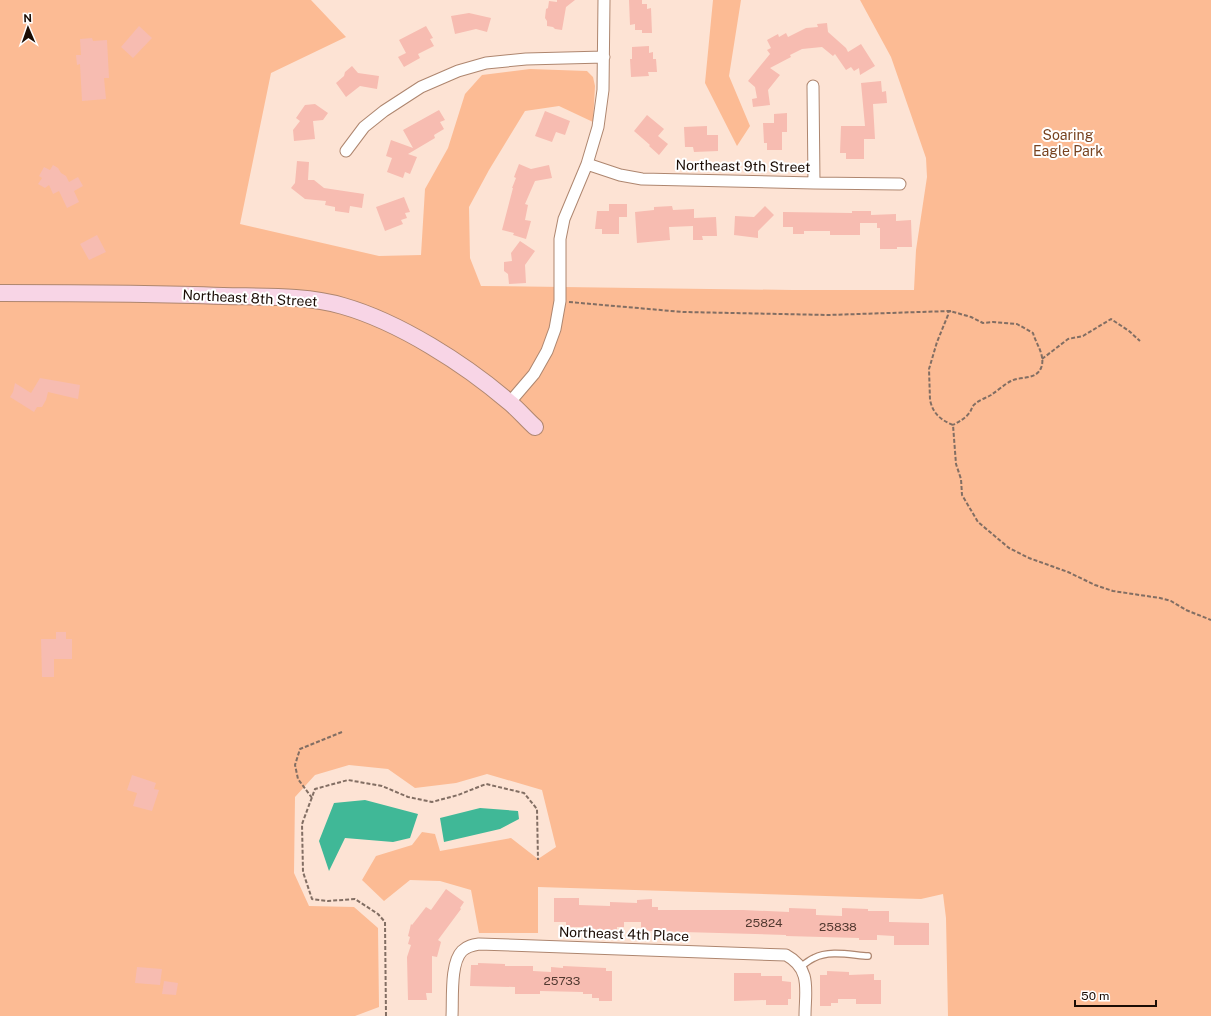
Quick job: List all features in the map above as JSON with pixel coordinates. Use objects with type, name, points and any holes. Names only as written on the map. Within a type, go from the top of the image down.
[{"type":"street","points":[[510,402],[534,374],[547,351],[555,329],[560,301],[560,239],[564,218],[587,164],[598,127],[603,90],[604,0]]},
{"type":"street","points":[[346,151],[364,127],[384,110],[421,87],[458,71],[494,62],[526,59],[604,56]]},
{"type":"street","points":[[813,86],[814,183]]},
{"type":"street","name":"Northeast 9th Street","points":[[587,164],[620,176],[642,179],[900,184]]},
{"type":"street","name":"Northeast 8th Street","points":[[0,293],[121,293],[279,297],[314,300],[343,305],[377,318],[408,333],[460,364],[510,402],[535,427]]},
{"type":"street","name":"Northeast 4th Place","points":[[452,1016],[454,968],[457,957],[470,945],[479,944],[786,955],[793,959],[800,967]]},
{"type":"street","points":[[800,967],[805,975],[805,1016]]},
{"type":"lane","points":[[800,967],[814,958],[829,954],[868,956]]},
{"type":"path","points":[[560,301],[683,312],[828,315],[950,311],[972,317],[984,323],[994,322],[1017,324],[1033,333],[1035,341],[1041,351],[1041,370],[1036,375],[1011,381],[978,402],[973,406],[965,419],[953,425]]},
{"type":"path","points":[[950,311],[948,312],[937,342],[928,375],[931,405],[937,416],[953,425]]},
{"type":"path","points":[[1042,358],[1068,339],[1083,336],[1111,319],[1129,331],[1140,341]]},
{"type":"path","points":[[953,425],[956,464],[961,479],[962,495],[978,522],[1009,548],[1028,558],[1068,572],[1094,585],[1113,591],[1171,601],[1186,610],[1211,620]]},
{"type":"path","points":[[312,798],[298,779],[294,765],[300,749],[342,732]]},
{"type":"path","points":[[386,1016],[385,922],[378,914],[355,899],[328,901],[312,899],[302,872],[302,824],[316,788],[348,780],[382,786],[408,797],[432,802],[458,795],[486,784],[524,793],[537,809],[538,860]]},
{"type":"green space","name":"Soaring Eagle Park","points":[[0,0],[311,0],[346,37],[271,73],[240,224],[379,256],[421,255],[425,189],[448,148],[465,94],[482,75],[530,69],[587,71],[593,77],[595,86],[593,122],[559,106],[525,111],[489,170],[469,207],[470,258],[481,286],[914,290],[916,250],[927,177],[926,158],[891,57],[860,0],[1211,0],[1211,1016],[948,1016],[946,918],[943,894],[921,899],[538,887],[538,933],[479,933],[471,890],[440,881],[410,880],[384,901],[362,880],[376,856],[412,845],[422,832],[435,834],[440,851],[511,838],[538,859],[556,847],[542,790],[487,774],[456,783],[415,788],[388,769],[349,765],[315,775],[295,797],[294,873],[309,906],[354,907],[378,928],[379,1007],[355,1016],[0,1016]]},
{"type":"green space","points":[[713,0],[741,0],[729,76],[750,126],[737,146],[705,83]]},
{"type":"shaded area","points":[[365,800],[418,814],[410,838],[393,842],[345,838],[329,871],[319,841],[334,803]]},
{"type":"shaded area","points":[[480,808],[518,811],[519,819],[500,829],[444,842],[440,818]]},
{"type":"building","points":[[557,0],[575,0],[566,7],[562,30],[547,26],[547,21],[545,18],[549,1],[557,2]]},
{"type":"building","points":[[629,0],[642,0],[642,4],[647,4],[647,9],[651,8],[652,33],[642,33],[642,30],[635,30],[635,24],[630,25]]},
{"type":"building","points":[[469,13],[491,18],[487,32],[476,29],[455,34],[451,16]]},
{"type":"building","points":[[827,23],[828,32],[846,48],[848,52],[861,44],[875,66],[860,75],[859,68],[854,71],[851,67],[846,70],[835,54],[833,56],[822,47],[802,49],[790,55],[791,57],[770,68],[780,75],[768,90],[770,105],[753,107],[752,99],[757,98],[755,87],[748,81],[770,54],[767,50],[771,48],[767,40],[778,34],[779,37],[786,33],[788,37],[806,28],[818,27],[817,24]]},
{"type":"building","points":[[139,26],[152,38],[133,58],[121,47]]},
{"type":"building","points":[[426,26],[433,38],[430,39],[434,46],[418,54],[420,58],[404,67],[398,57],[406,53],[399,40]]},
{"type":"building","points":[[92,38],[93,41],[107,40],[109,78],[104,78],[106,99],[82,101],[80,64],[77,65],[76,55],[81,55],[80,39]]},
{"type":"building","points":[[649,46],[649,53],[653,52],[653,59],[656,59],[657,72],[648,72],[649,76],[631,77],[630,59],[632,59],[632,47]]},
{"type":"building","points":[[352,66],[358,73],[379,76],[377,89],[360,86],[346,97],[336,83]]},
{"type":"building","points":[[881,81],[882,92],[886,91],[887,103],[873,104],[875,139],[864,139],[864,159],[846,159],[846,153],[840,153],[841,126],[865,126],[861,83]]},
{"type":"building","points":[[315,104],[328,113],[323,120],[313,121],[315,139],[294,141],[293,130],[300,121],[296,118],[305,105]]},
{"type":"building","points":[[439,110],[445,120],[440,122],[444,129],[434,135],[435,138],[408,154],[417,157],[410,174],[405,172],[403,178],[387,172],[392,158],[386,156],[391,140],[413,148],[403,130]]},
{"type":"building","points":[[545,111],[570,121],[565,135],[556,132],[552,142],[535,136]]},
{"type":"building","points":[[787,113],[787,132],[782,132],[782,150],[767,150],[767,143],[764,143],[763,123],[774,123],[774,114]]},
{"type":"building","points":[[647,115],[664,129],[658,136],[668,144],[659,155],[634,131]]},
{"type":"building","points":[[707,126],[707,135],[718,135],[718,151],[694,152],[693,147],[685,147],[684,127]]},
{"type":"building","points":[[297,161],[309,162],[308,180],[314,180],[324,188],[364,194],[362,208],[350,206],[349,213],[335,211],[335,207],[325,205],[326,201],[305,199],[291,188],[295,183]]},
{"type":"building","points":[[519,164],[531,169],[549,165],[552,178],[535,181],[525,204],[528,205],[525,220],[531,221],[526,239],[513,235],[514,233],[502,230],[512,188],[516,178],[514,177]]},
{"type":"building","points":[[53,165],[66,176],[69,182],[78,177],[83,186],[74,191],[79,202],[67,208],[59,191],[53,194],[49,185],[45,188],[38,184],[42,178],[39,176],[44,167],[50,170]]},
{"type":"building","points":[[404,197],[410,212],[405,213],[407,218],[401,220],[403,224],[385,231],[376,207]]},
{"type":"building","points":[[609,204],[627,204],[627,217],[619,217],[619,234],[602,234],[602,229],[595,229],[597,211],[609,211]]},
{"type":"building","points":[[672,206],[673,210],[694,209],[694,218],[716,217],[717,236],[702,236],[703,240],[693,240],[693,226],[669,227],[670,240],[637,243],[635,212],[654,210],[654,207]]},
{"type":"building","points":[[765,206],[774,215],[758,231],[758,238],[734,235],[735,216],[754,217]]},
{"type":"building","points":[[852,211],[871,211],[871,215],[896,214],[896,221],[911,220],[912,247],[880,249],[880,228],[877,228],[877,223],[860,223],[860,235],[830,235],[830,231],[804,231],[804,234],[793,234],[793,227],[783,227],[783,212],[852,213]]},
{"type":"building","points":[[97,235],[106,252],[89,260],[80,244]]},
{"type":"building","points":[[520,241],[535,251],[525,265],[526,283],[509,284],[508,274],[504,271],[504,262],[512,261],[511,253]]},
{"type":"building","points":[[40,378],[80,385],[78,399],[48,392],[42,407],[37,407],[34,412],[10,397],[15,383],[31,393]]},
{"type":"building","points":[[56,632],[66,632],[66,639],[72,639],[72,659],[54,659],[54,677],[42,677],[41,639],[56,639]]},
{"type":"building","points":[[132,775],[156,783],[154,789],[159,790],[152,811],[133,806],[137,793],[127,790]]},
{"type":"building","points":[[446,889],[464,902],[460,908],[461,909],[438,940],[441,942],[437,957],[432,956],[432,993],[426,993],[427,1000],[408,1000],[407,957],[411,945],[408,944],[410,937],[408,936],[411,924],[412,925],[426,907],[431,910]]},
{"type":"building","points":[[554,898],[579,898],[579,905],[610,906],[610,902],[637,903],[637,900],[652,899],[652,907],[658,907],[658,910],[743,910],[789,912],[789,908],[816,909],[816,915],[842,916],[842,908],[868,909],[868,911],[889,911],[889,922],[929,923],[929,945],[894,945],[894,936],[877,935],[877,940],[859,940],[859,938],[647,931],[647,929],[641,929],[641,922],[624,922],[624,927],[617,927],[617,931],[589,929],[589,927],[566,927],[566,922],[554,922]]},
{"type":"building","points":[[478,963],[505,964],[505,966],[533,966],[533,971],[551,972],[551,967],[563,968],[563,966],[606,968],[606,971],[612,971],[612,1001],[599,1001],[599,998],[592,998],[592,994],[583,994],[583,992],[540,991],[540,994],[515,994],[515,987],[470,986],[471,965],[478,965]]},
{"type":"building","points":[[137,967],[162,969],[160,985],[135,983]]},
{"type":"building","points":[[827,971],[849,972],[849,975],[874,974],[874,980],[881,980],[881,1004],[856,1004],[856,999],[838,999],[838,1003],[831,1003],[831,1006],[820,1006],[820,975],[827,975]]},
{"type":"building","points":[[734,973],[761,973],[761,976],[782,976],[782,981],[791,982],[791,999],[788,999],[788,1005],[766,1005],[766,1000],[734,1001]]},
{"type":"building","points":[[164,981],[178,983],[176,995],[162,994]]}]
